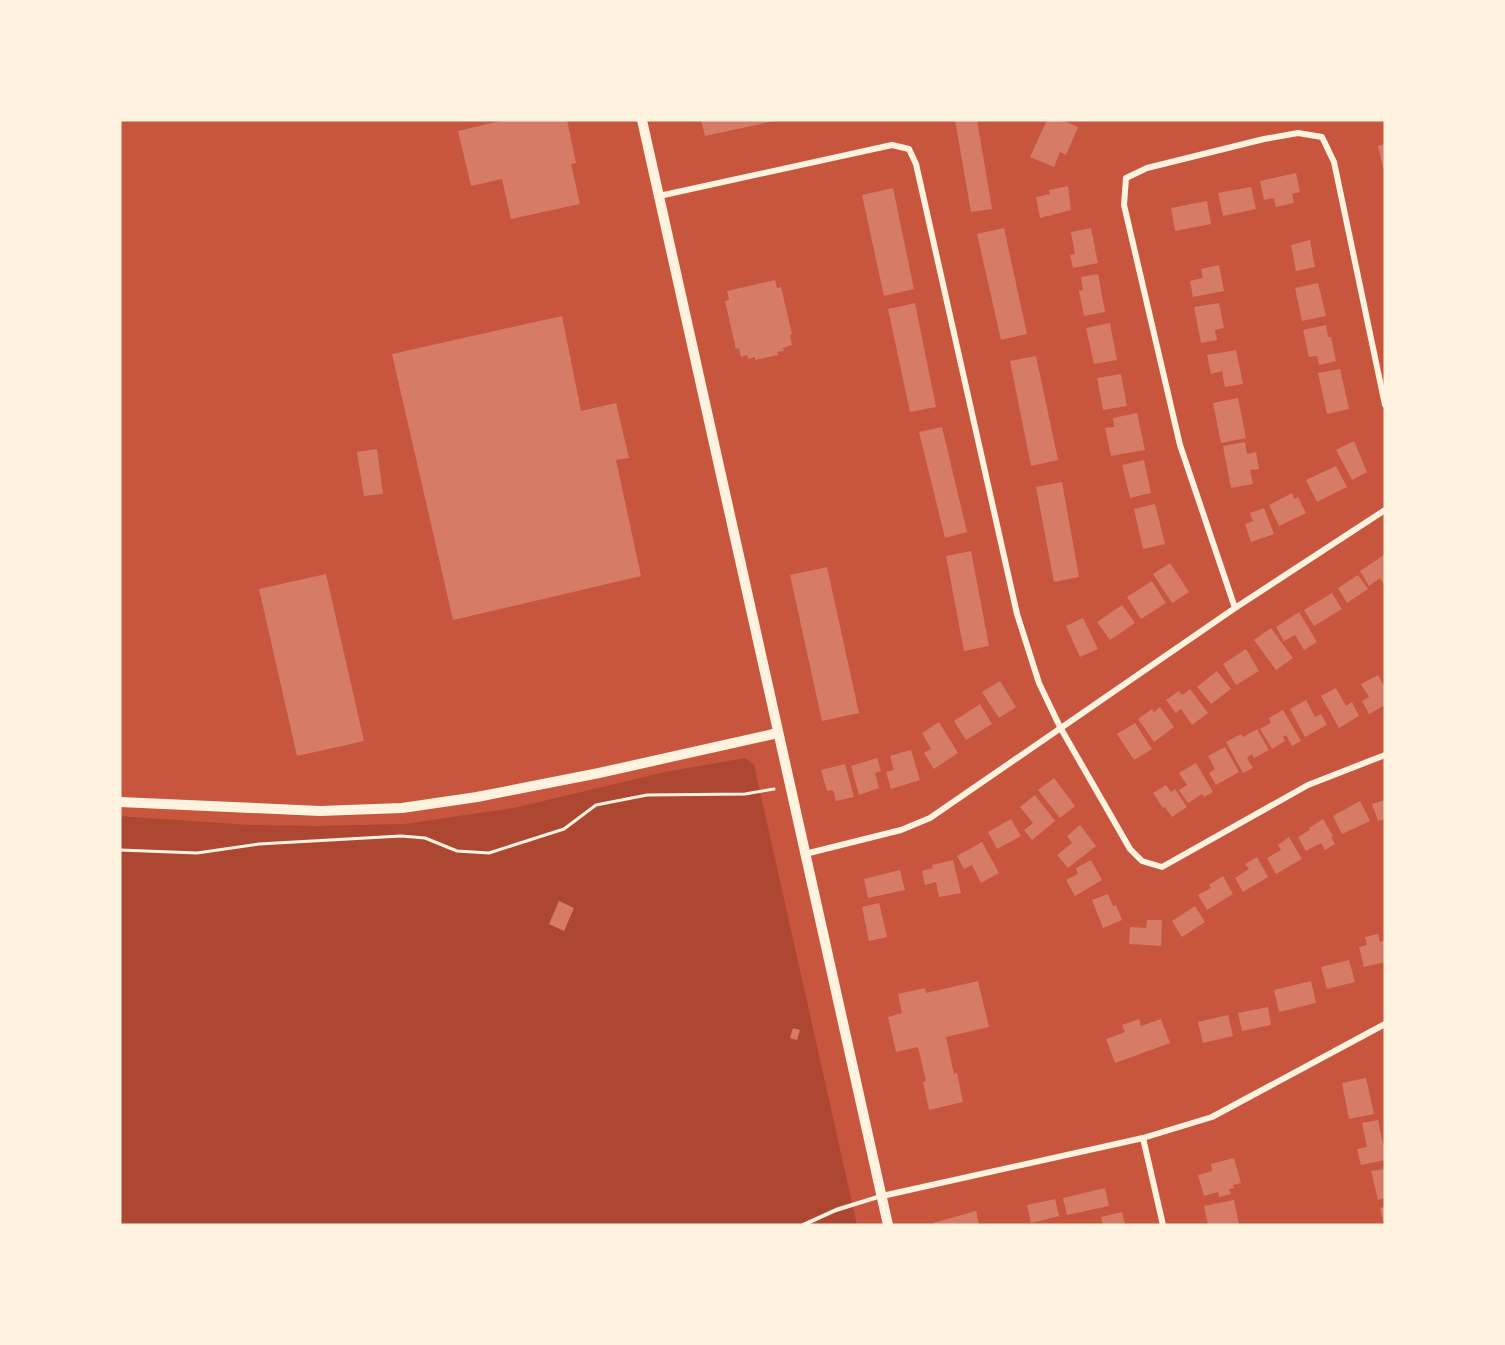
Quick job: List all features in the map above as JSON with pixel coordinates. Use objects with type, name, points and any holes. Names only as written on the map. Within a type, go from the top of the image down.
[{"type":"street","points":[[642,120],[888,1225]]},
{"type":"street","points":[[1235,608],[1180,444],[1124,205],[1126,178],[1147,168],[1264,139],[1298,133],[1322,137],[1334,162],[1385,405]]},
{"type":"street","points":[[659,196],[892,145],[909,150],[916,164],[1017,614],[1039,683],[1060,727],[1130,849],[1142,861],[1162,867],[1308,785],[1385,755]]},
{"type":"street","points":[[805,854],[901,830],[930,818],[1235,608],[1385,510]]},
{"type":"street","points":[[120,802],[320,811],[402,808],[477,797],[588,776],[778,733]]},
{"type":"street","points":[[882,1196],[1143,1138],[1212,1117],[1385,1024]]},
{"type":"street","points":[[1143,1138],[1163,1225]]},
{"type":"lane","points":[[803,1225],[836,1210],[882,1196]]},
{"type":"path","points":[[120,850],[197,853],[259,844],[401,836],[425,838],[457,851],[489,853],[564,829],[596,805],[647,795],[745,794],[774,789]]},
{"type":"shaded area","points":[[745,758],[754,765],[857,1225],[120,1225],[120,816],[250,825],[404,824],[514,808],[665,772]]},
{"type":"building","points":[[505,120],[567,120],[576,163],[571,164],[580,204],[511,219],[502,179],[471,186],[458,131]]},
{"type":"building","points":[[701,120],[774,120],[774,121],[705,136]]},
{"type":"building","points":[[955,120],[977,120],[992,209],[971,212]]},
{"type":"building","points":[[1047,120],[1061,120],[1078,127],[1066,155],[1060,152],[1054,167],[1030,157]]},
{"type":"building","points":[[1385,144],[1385,167],[1383,168],[1378,146]]},
{"type":"building","points":[[1296,173],[1300,192],[1292,194],[1294,203],[1276,207],[1274,198],[1264,200],[1260,181]]},
{"type":"building","points":[[1068,186],[1071,210],[1040,218],[1036,197],[1050,194],[1049,190]]},
{"type":"building","points":[[1251,187],[1256,209],[1223,216],[1218,193]]},
{"type":"building","points":[[893,188],[914,289],[884,296],[862,195]]},
{"type":"building","points":[[1207,201],[1211,224],[1175,231],[1171,208]]},
{"type":"building","points":[[1004,228],[1027,334],[1001,340],[977,234]]},
{"type":"building","points":[[1091,228],[1098,263],[1073,268],[1070,255],[1075,254],[1071,232]]},
{"type":"building","points":[[1310,240],[1315,267],[1296,271],[1291,245]]},
{"type":"building","points":[[1219,265],[1224,291],[1193,297],[1190,281],[1203,278],[1201,269]]},
{"type":"building","points":[[1098,274],[1105,312],[1084,316],[1079,291],[1083,290],[1081,277]]},
{"type":"building","points":[[775,280],[777,288],[781,287],[792,334],[790,335],[792,345],[783,348],[784,351],[777,352],[778,355],[755,360],[755,357],[748,359],[747,355],[741,357],[739,348],[736,349],[725,301],[729,300],[727,291]]},
{"type":"building","points":[[1318,283],[1326,316],[1302,321],[1295,288]]},
{"type":"building","points":[[915,303],[936,407],[910,412],[888,309]]},
{"type":"building","points":[[1219,303],[1224,328],[1215,330],[1217,340],[1201,343],[1194,307]]},
{"type":"building","points":[[562,316],[581,411],[616,403],[629,458],[616,460],[641,576],[453,620],[392,354]]},
{"type":"building","points":[[1110,323],[1117,360],[1094,364],[1086,328]]},
{"type":"building","points":[[1326,325],[1336,361],[1319,365],[1317,356],[1309,357],[1303,330]]},
{"type":"building","points":[[1236,350],[1243,384],[1225,387],[1222,371],[1211,374],[1207,355]]},
{"type":"building","points":[[1036,356],[1058,460],[1031,466],[1010,361]]},
{"type":"building","points":[[1340,369],[1349,409],[1327,414],[1318,373]]},
{"type":"building","points":[[1121,374],[1127,406],[1103,410],[1097,378]]},
{"type":"building","points":[[1238,398],[1246,438],[1221,443],[1213,403]]},
{"type":"building","points":[[1137,413],[1145,450],[1111,456],[1105,428],[1114,427],[1113,418]]},
{"type":"building","points":[[942,427],[967,532],[945,538],[919,432]]},
{"type":"building","points":[[1354,441],[1367,472],[1352,480],[1336,450]]},
{"type":"building","points":[[1245,442],[1247,454],[1256,452],[1259,469],[1250,470],[1253,484],[1231,488],[1223,446]]},
{"type":"building","points":[[377,449],[383,494],[364,496],[357,452]]},
{"type":"building","points":[[1144,460],[1151,493],[1130,498],[1122,465]]},
{"type":"building","points":[[1336,466],[1347,487],[1317,502],[1306,480]]},
{"type":"building","points":[[1062,482],[1079,577],[1054,582],[1036,487]]},
{"type":"building","points":[[1292,493],[1294,499],[1298,497],[1306,513],[1279,526],[1269,505]]},
{"type":"building","points":[[1155,504],[1165,544],[1143,549],[1134,509]]},
{"type":"building","points":[[1264,508],[1274,534],[1251,542],[1245,524],[1253,521],[1250,513]]},
{"type":"building","points":[[971,551],[989,646],[964,651],[946,556]]},
{"type":"building","points":[[1384,555],[1385,586],[1380,578],[1369,586],[1360,571]]},
{"type":"building","points":[[1170,563],[1189,592],[1172,603],[1153,574]]},
{"type":"building","points":[[827,567],[859,713],[822,721],[790,575]]},
{"type":"building","points":[[326,574],[364,741],[297,756],[259,589]]},
{"type":"building","points":[[1358,575],[1368,589],[1347,603],[1338,588]]},
{"type":"building","points":[[1152,581],[1166,603],[1141,619],[1127,597]]},
{"type":"building","points":[[1332,593],[1342,609],[1314,626],[1304,610]]},
{"type":"building","points":[[1122,605],[1135,623],[1110,640],[1097,622]]},
{"type":"building","points":[[1299,612],[1317,642],[1304,650],[1295,635],[1284,641],[1276,627]]},
{"type":"building","points":[[1083,618],[1098,649],[1080,657],[1066,626]]},
{"type":"building","points":[[1271,628],[1293,658],[1276,670],[1254,640]]},
{"type":"building","points":[[1246,649],[1259,671],[1236,685],[1223,664]]},
{"type":"building","points":[[1217,671],[1231,689],[1211,704],[1197,687]]},
{"type":"building","points":[[1378,675],[1385,688],[1385,705],[1369,714],[1362,701],[1369,697],[1361,684]]},
{"type":"building","points":[[1000,681],[1016,707],[999,718],[982,692]]},
{"type":"building","points":[[1336,688],[1346,706],[1352,702],[1359,716],[1339,728],[1321,696]]},
{"type":"building","points":[[1190,689],[1208,713],[1192,725],[1181,709],[1176,713],[1166,700],[1179,691],[1182,695]]},
{"type":"building","points":[[1306,700],[1315,717],[1321,714],[1327,725],[1305,737],[1290,709]]},
{"type":"building","points":[[980,704],[992,724],[966,740],[954,721]]},
{"type":"building","points":[[1160,707],[1174,727],[1154,742],[1138,719],[1152,709],[1154,712]]},
{"type":"building","points":[[1283,710],[1301,741],[1292,746],[1286,735],[1283,737],[1285,741],[1272,749],[1260,729],[1271,723],[1269,718]]},
{"type":"building","points":[[939,722],[958,753],[934,769],[924,753],[931,749],[922,733]]},
{"type":"building","points":[[1135,723],[1152,749],[1134,760],[1117,734]]},
{"type":"building","points":[[1257,729],[1269,750],[1254,758],[1252,754],[1247,758],[1253,768],[1243,773],[1226,742],[1241,734],[1243,737]]},
{"type":"building","points":[[1225,747],[1239,772],[1216,785],[1209,773],[1215,769],[1208,756]]},
{"type":"building","points":[[911,750],[920,780],[891,789],[886,772],[894,770],[890,756]]},
{"type":"building","points":[[877,758],[881,771],[875,773],[879,788],[859,795],[851,766]]},
{"type":"building","points":[[1196,763],[1213,792],[1204,797],[1202,794],[1188,803],[1179,790],[1187,785],[1179,773]]},
{"type":"building","points":[[845,764],[854,797],[836,801],[833,790],[827,791],[821,770]]},
{"type":"building","points":[[1054,778],[1075,806],[1060,818],[1038,790]]},
{"type":"building","points":[[1166,785],[1171,792],[1175,789],[1187,807],[1172,817],[1153,793]]},
{"type":"building","points":[[1035,795],[1055,821],[1032,840],[1024,830],[1033,823],[1020,807]]},
{"type":"building","points":[[1385,800],[1385,819],[1378,821],[1372,804]]},
{"type":"building","points":[[1360,801],[1370,821],[1342,834],[1333,816]]},
{"type":"building","points":[[1011,819],[1021,836],[997,849],[988,832]]},
{"type":"building","points":[[1323,819],[1335,844],[1325,850],[1321,843],[1306,851],[1298,837]]},
{"type":"building","points":[[1080,825],[1096,846],[1068,868],[1057,855],[1072,843],[1067,836]]},
{"type":"building","points":[[1289,837],[1302,859],[1276,874],[1267,858],[1281,850],[1278,845]]},
{"type":"building","points":[[982,842],[999,873],[981,883],[972,865],[964,869],[957,856]]},
{"type":"building","points":[[1257,857],[1268,877],[1243,892],[1235,878],[1249,869],[1245,864]]},
{"type":"building","points":[[953,860],[961,893],[939,897],[936,882],[925,885],[922,871],[933,868],[932,865]]},
{"type":"building","points":[[1091,860],[1102,880],[1075,896],[1066,880],[1078,874],[1076,868]]},
{"type":"building","points":[[900,870],[905,890],[868,898],[864,879]]},
{"type":"building","points":[[1223,876],[1233,894],[1207,910],[1198,895],[1211,888],[1209,885]]},
{"type":"building","points":[[1108,894],[1113,906],[1116,905],[1122,920],[1103,928],[1092,900]]},
{"type":"building","points":[[559,901],[574,908],[564,931],[549,924]]},
{"type":"building","points":[[879,903],[887,937],[869,941],[862,907]]},
{"type":"building","points":[[1195,906],[1205,922],[1182,937],[1172,921]]},
{"type":"building","points":[[1147,920],[1162,920],[1161,946],[1129,944],[1130,927],[1146,928]]},
{"type":"building","points":[[1378,934],[1380,942],[1385,940],[1385,962],[1364,967],[1359,947],[1367,945],[1365,937]]},
{"type":"building","points":[[1349,960],[1355,982],[1327,989],[1321,967]]},
{"type":"building","points":[[978,981],[989,1027],[946,1037],[963,1102],[929,1110],[923,1082],[926,1081],[918,1047],[896,1052],[888,1017],[902,1013],[898,994],[925,988],[926,993]]},
{"type":"building","points":[[1311,981],[1316,1003],[1279,1012],[1274,990]]},
{"type":"building","points":[[1268,1007],[1271,1025],[1242,1031],[1238,1013]]},
{"type":"building","points":[[1228,1015],[1233,1036],[1203,1043],[1198,1022]]},
{"type":"building","points":[[1139,1019],[1141,1026],[1161,1019],[1170,1043],[1115,1063],[1106,1039],[1125,1032],[1122,1025]]},
{"type":"building","points":[[793,1028],[800,1030],[797,1040],[790,1038]]},
{"type":"building","points":[[1366,1078],[1374,1114],[1349,1119],[1342,1083]]},
{"type":"building","points":[[1378,1120],[1383,1144],[1385,1143],[1385,1160],[1361,1165],[1357,1149],[1367,1147],[1362,1123]]},
{"type":"building","points":[[1234,1158],[1241,1183],[1229,1189],[1231,1194],[1219,1197],[1218,1192],[1204,1196],[1198,1175],[1212,1171],[1211,1164]]},
{"type":"building","points":[[1385,1169],[1385,1198],[1378,1200],[1371,1171]]},
{"type":"building","points":[[1105,1188],[1109,1206],[1067,1215],[1063,1198]]},
{"type":"building","points":[[1055,1199],[1059,1216],[1031,1223],[1027,1205]]},
{"type":"building","points":[[1234,1200],[1239,1225],[1208,1225],[1204,1206]]},
{"type":"building","points":[[1385,1207],[1385,1225],[1384,1225],[1380,1208]]},
{"type":"building","points":[[976,1211],[979,1225],[934,1225],[933,1223]]},
{"type":"building","points":[[1122,1212],[1125,1225],[1103,1225],[1101,1217]]}]
